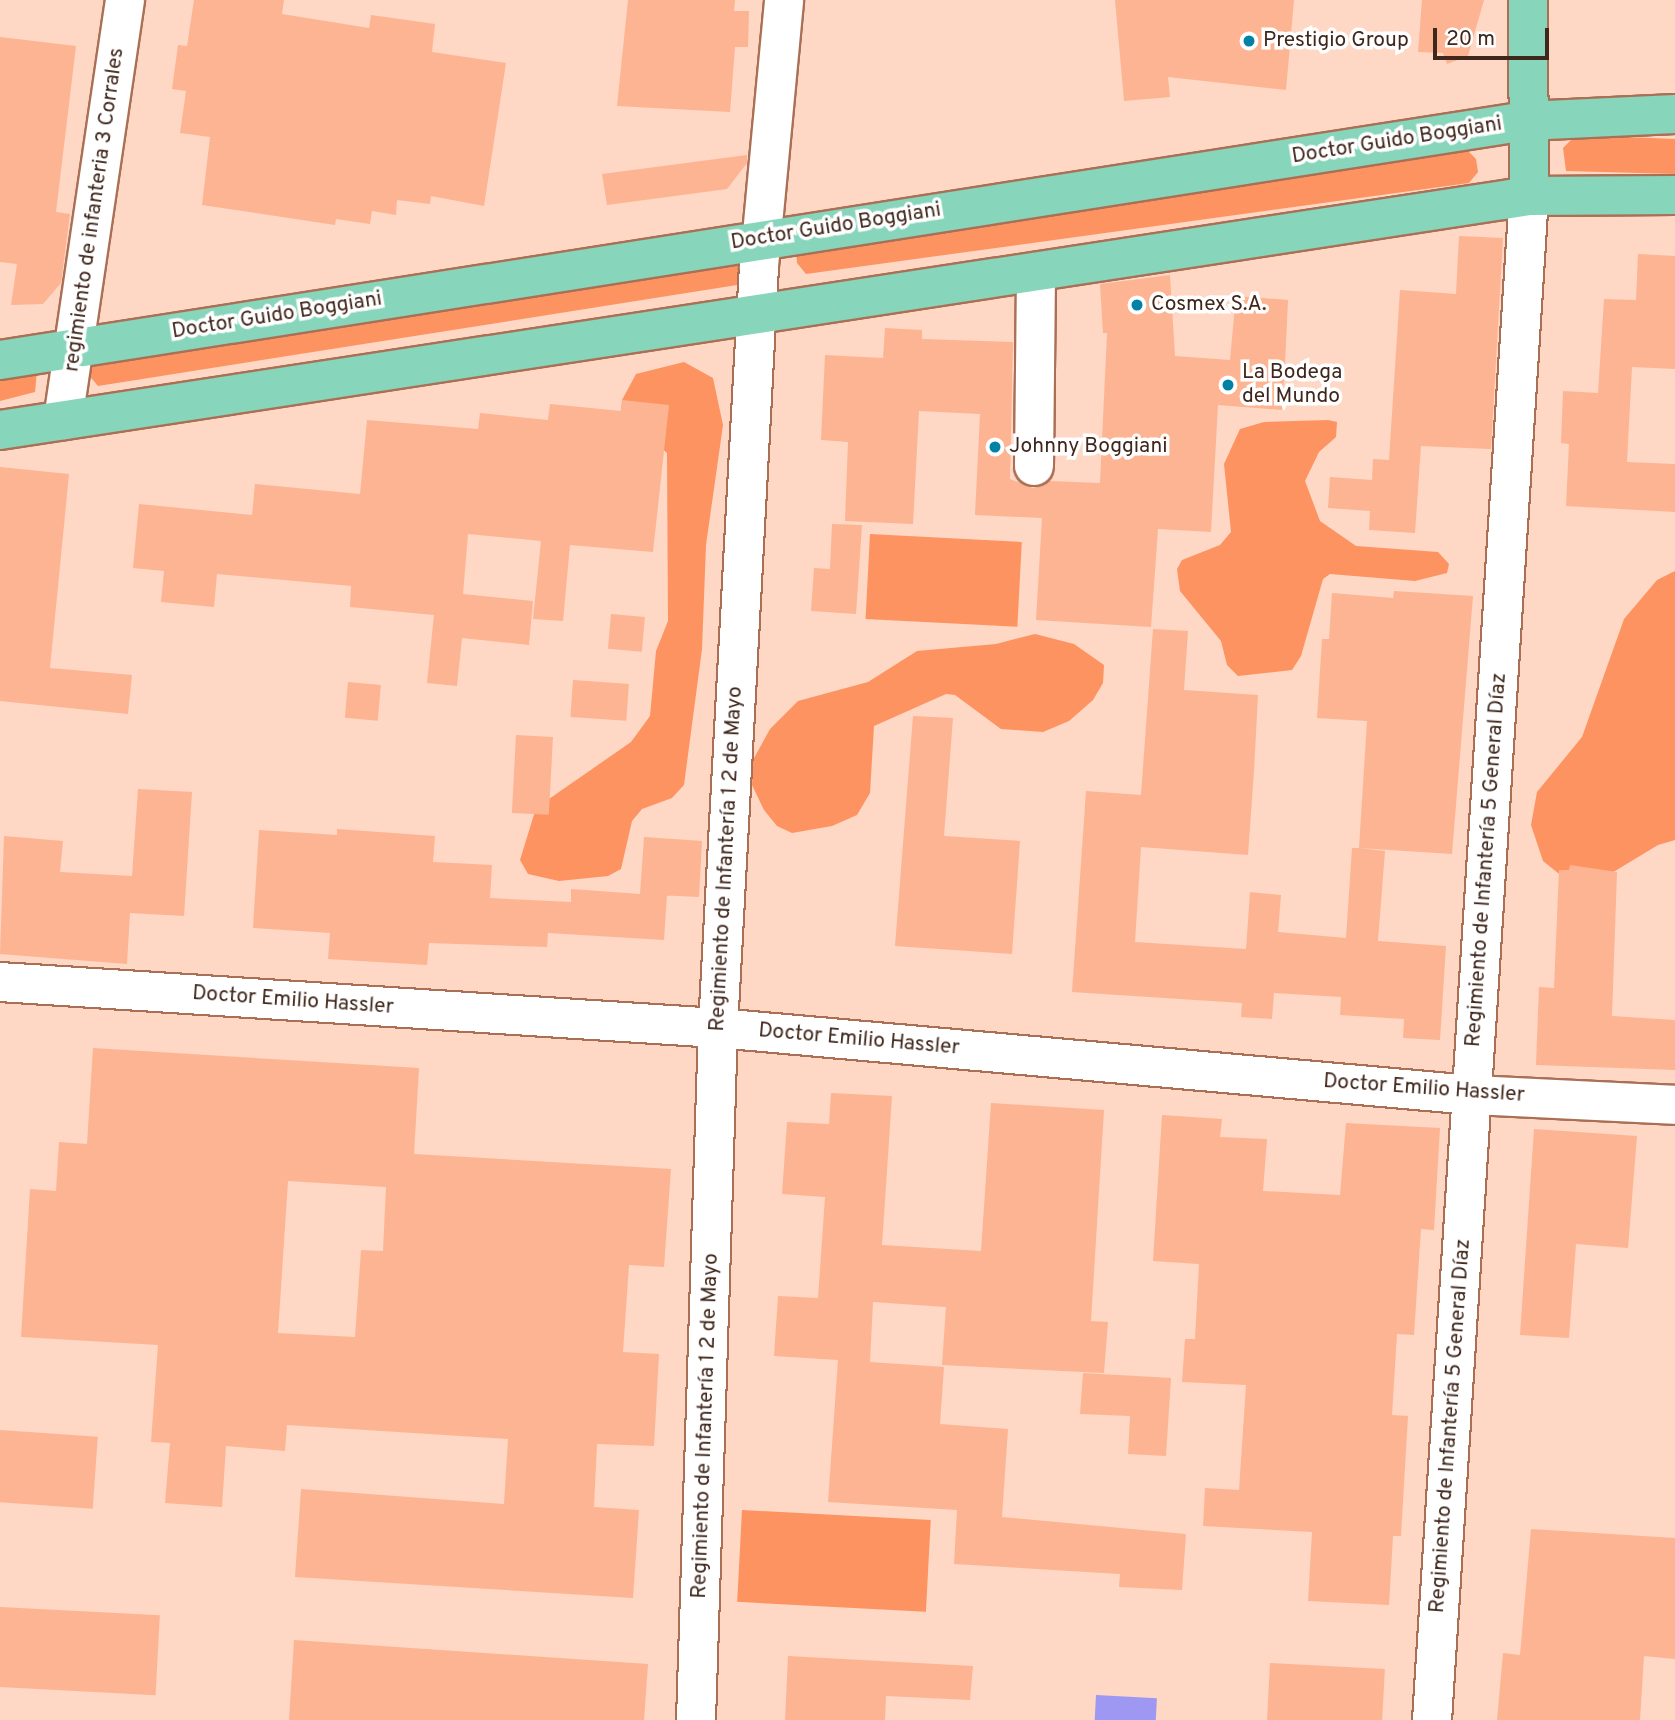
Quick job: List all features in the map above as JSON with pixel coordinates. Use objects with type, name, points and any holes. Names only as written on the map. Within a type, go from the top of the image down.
[{"type":"main road","name":"Regimiento de Infantería 5 General Díaz","points":[[1528,0],[1526,121],[1529,196]]},
{"type":"main road","name":"Doctor Guido Boggiani","points":[[0,360],[761,238],[1526,121],[1675,114]]},
{"type":"main road","points":[[0,430],[1529,196],[1675,195]]},
{"type":"street","name":"regimiento de infanteria 3 Corrales","points":[[63,420],[76,349],[125,0]]},
{"type":"street","name":"Regimiento de Infantería 1 2 de Mayo","points":[[696,1720],[718,1028],[761,238],[784,0]]},
{"type":"street","name":"Regimiento de Infantería 5 General Díaz","points":[[1432,1720],[1529,196]]},
{"type":"street","points":[[1034,466],[1036,272]]},
{"type":"street","name":"Doctor Emilio Hassler","points":[[0,982],[718,1028],[1472,1095],[1675,1105]]},
{"type":"shaded area","points":[[1627,137],[1675,139],[1675,174],[1566,171],[1563,148],[1571,140]]},
{"type":"shaded area","points":[[1465,148],[1476,159],[1478,172],[1469,183],[806,274],[797,263],[796,251]]},
{"type":"shaded area","points":[[739,254],[742,282],[737,285],[98,386],[88,374],[93,353]]},
{"type":"shaded area","points":[[684,362],[713,378],[723,425],[706,545],[702,649],[684,785],[672,798],[642,809],[632,821],[621,869],[608,876],[559,881],[528,874],[520,860],[536,808],[631,742],[650,716],[656,651],[668,621],[667,453],[621,411],[622,400],[636,374]]},
{"type":"shaded area","points":[[0,366],[37,371],[35,392],[0,401]]},
{"type":"shaded area","points":[[1264,422],[1337,422],[1336,437],[1319,452],[1305,481],[1320,521],[1356,546],[1438,552],[1449,564],[1447,573],[1415,581],[1330,574],[1323,579],[1301,656],[1292,670],[1238,676],[1227,665],[1221,641],[1180,591],[1177,569],[1182,560],[1220,545],[1231,532],[1224,464],[1240,429]]},
{"type":"shaded area","points":[[870,534],[1022,542],[1017,627],[866,619]]},
{"type":"shaded area","points":[[1675,571],[1675,840],[1658,845],[1615,871],[1583,883],[1568,881],[1543,861],[1531,825],[1537,792],[1582,737],[1624,619],[1657,580]]},
{"type":"shaded area","points":[[1035,634],[1074,644],[1104,665],[1103,683],[1093,700],[1069,721],[1043,732],[1001,729],[955,695],[946,694],[874,726],[870,793],[857,815],[832,826],[792,833],[777,826],[764,810],[752,785],[753,760],[770,729],[798,701],[868,682],[917,651],[996,644]]},
{"type":"shaded area","points":[[742,1510],[931,1520],[926,1612],[737,1602]]},
{"type":"shaded area","points":[[1096,1695],[1157,1698],[1156,1720],[1095,1720]]},
{"type":"building","points":[[194,0],[284,0],[282,14],[369,28],[371,15],[435,24],[432,52],[506,63],[484,206],[431,196],[430,204],[397,200],[396,215],[372,211],[370,224],[336,219],[335,225],[202,205],[210,137],[180,133],[186,91],[172,89],[178,45],[187,46]]},
{"type":"building","points":[[628,0],[735,0],[734,11],[749,11],[748,47],[735,47],[730,112],[617,106]]},
{"type":"building","points":[[1115,0],[1294,0],[1286,90],[1168,77],[1170,97],[1124,101]]},
{"type":"building","points":[[1422,0],[1484,0],[1468,56],[1447,64],[1443,53],[1418,52]]},
{"type":"building","points":[[0,37],[76,46],[56,212],[70,214],[61,283],[43,304],[11,305],[17,264],[0,262]]},
{"type":"building","points":[[747,155],[747,163],[727,189],[607,205],[602,174]]},
{"type":"building","points":[[1459,236],[1503,238],[1491,449],[1421,446],[1415,533],[1369,530],[1370,511],[1328,508],[1330,477],[1372,480],[1373,459],[1389,460],[1400,290],[1456,294]]},
{"type":"building","points":[[1638,254],[1675,256],[1675,369],[1632,367],[1627,462],[1675,464],[1675,512],[1566,506],[1569,444],[1561,443],[1563,391],[1598,393],[1604,299],[1636,300]]},
{"type":"building","points":[[1170,275],[1175,356],[1230,360],[1236,296],[1288,300],[1285,364],[1282,410],[1218,405],[1211,532],[1158,529],[1151,627],[1036,620],[1042,518],[975,515],[980,414],[919,411],[913,524],[845,521],[848,442],[821,440],[825,355],[883,358],[885,328],[922,330],[922,339],[1013,342],[1010,479],[1033,488],[1049,481],[1100,483],[1107,333],[1103,333],[1100,284]]},
{"type":"building","points":[[622,400],[669,405],[653,552],[570,545],[563,621],[533,619],[541,541],[468,534],[463,594],[533,601],[529,645],[462,638],[457,686],[427,683],[434,615],[350,607],[351,586],[217,574],[214,607],[161,602],[164,571],[133,568],[139,504],[252,515],[255,484],[360,494],[367,420],[478,429],[480,413],[548,420],[550,404],[621,411]]},
{"type":"building","points":[[0,467],[69,474],[50,668],[132,675],[128,714],[0,701]]},
{"type":"building","points":[[832,524],[862,525],[856,614],[811,611],[814,568],[830,569]]},
{"type":"building","points":[[1394,591],[1473,596],[1452,854],[1359,848],[1367,721],[1317,718],[1322,639],[1329,639],[1332,593],[1393,598]]},
{"type":"building","points":[[611,614],[645,617],[642,652],[608,649]]},
{"type":"building","points":[[1153,629],[1188,631],[1184,690],[1258,695],[1254,771],[1248,855],[1141,847],[1135,942],[1246,949],[1250,892],[1281,895],[1278,932],[1346,938],[1352,848],[1385,851],[1378,941],[1446,946],[1440,1040],[1403,1038],[1404,1019],[1340,1015],[1341,997],[1274,993],[1272,1019],[1241,1017],[1242,1003],[1072,992],[1086,791],[1141,795]]},
{"type":"building","points":[[573,680],[629,684],[626,721],[570,717]]},
{"type":"building","points":[[348,682],[381,685],[378,721],[345,718]]},
{"type":"building","points":[[913,716],[953,718],[944,836],[1020,841],[1012,954],[895,946]]},
{"type":"building","points":[[516,735],[553,737],[549,815],[512,813]]},
{"type":"building","points":[[138,789],[192,792],[184,916],[130,913],[127,964],[0,954],[4,836],[63,841],[60,872],[132,876]]},
{"type":"building","points":[[337,829],[435,836],[433,862],[492,865],[490,898],[571,902],[571,889],[640,894],[644,837],[702,841],[699,897],[667,896],[664,940],[548,933],[547,947],[429,943],[427,965],[328,959],[330,933],[253,928],[259,830],[337,835]]},
{"type":"building","points":[[1570,865],[1617,872],[1612,1016],[1675,1020],[1675,1070],[1536,1065],[1539,987],[1554,988],[1559,870],[1569,870]]},
{"type":"building","points":[[93,1048],[419,1068],[414,1154],[671,1169],[664,1267],[629,1265],[623,1352],[659,1354],[654,1446],[597,1444],[594,1507],[639,1510],[633,1598],[295,1577],[301,1489],[504,1504],[508,1439],[287,1425],[285,1451],[226,1446],[222,1507],[165,1503],[170,1443],[151,1442],[158,1345],[21,1337],[30,1189],[56,1191],[59,1142],[87,1144]],"holes":[[[288,1181],[386,1187],[383,1251],[361,1250],[355,1337],[278,1333]]]},
{"type":"building","points":[[831,1093],[892,1096],[882,1245],[981,1251],[991,1103],[1104,1110],[1091,1321],[1108,1322],[1104,1373],[942,1365],[946,1307],[873,1302],[870,1362],[944,1367],[940,1424],[1008,1429],[1002,1517],[1186,1534],[1182,1590],[1119,1587],[1120,1574],[954,1564],[957,1510],[828,1502],[838,1360],[774,1356],[778,1296],[818,1298],[825,1197],[782,1194],[787,1122],[829,1124]]},
{"type":"building","points":[[1162,1115],[1222,1119],[1220,1137],[1267,1139],[1263,1191],[1340,1195],[1346,1123],[1440,1128],[1434,1230],[1421,1229],[1414,1335],[1397,1334],[1392,1415],[1408,1416],[1401,1536],[1393,1536],[1389,1605],[1308,1601],[1312,1532],[1203,1526],[1205,1488],[1239,1490],[1246,1385],[1182,1382],[1185,1339],[1195,1339],[1199,1264],[1153,1261]]},
{"type":"building","points":[[1534,1129],[1637,1136],[1628,1248],[1576,1244],[1569,1338],[1520,1335]]},
{"type":"building","points":[[1083,1373],[1171,1378],[1166,1456],[1128,1454],[1130,1416],[1080,1414]]},
{"type":"building","points":[[0,1430],[98,1437],[93,1509],[0,1502]]},
{"type":"building","points":[[1531,1529],[1675,1538],[1675,1659],[1644,1656],[1640,1720],[1497,1720],[1503,1653],[1520,1655]]},
{"type":"building","points":[[0,1607],[160,1615],[156,1695],[0,1687]]},
{"type":"building","points":[[294,1640],[648,1664],[644,1720],[289,1720]]},
{"type":"building","points":[[788,1656],[973,1666],[970,1700],[886,1696],[885,1720],[785,1720]]},
{"type":"building","points":[[1270,1663],[1385,1669],[1382,1720],[1267,1720]]},
{"type":"place","name":"Prestigio Group","points":[[1249,41]]},
{"type":"place","name":"Cosmex S.A.","points":[[1137,305]]},
{"type":"place","name":"La Bodega del Mundo","points":[[1228,385]]},
{"type":"place","name":"Johnny Boggiani","points":[[995,447]]}]
